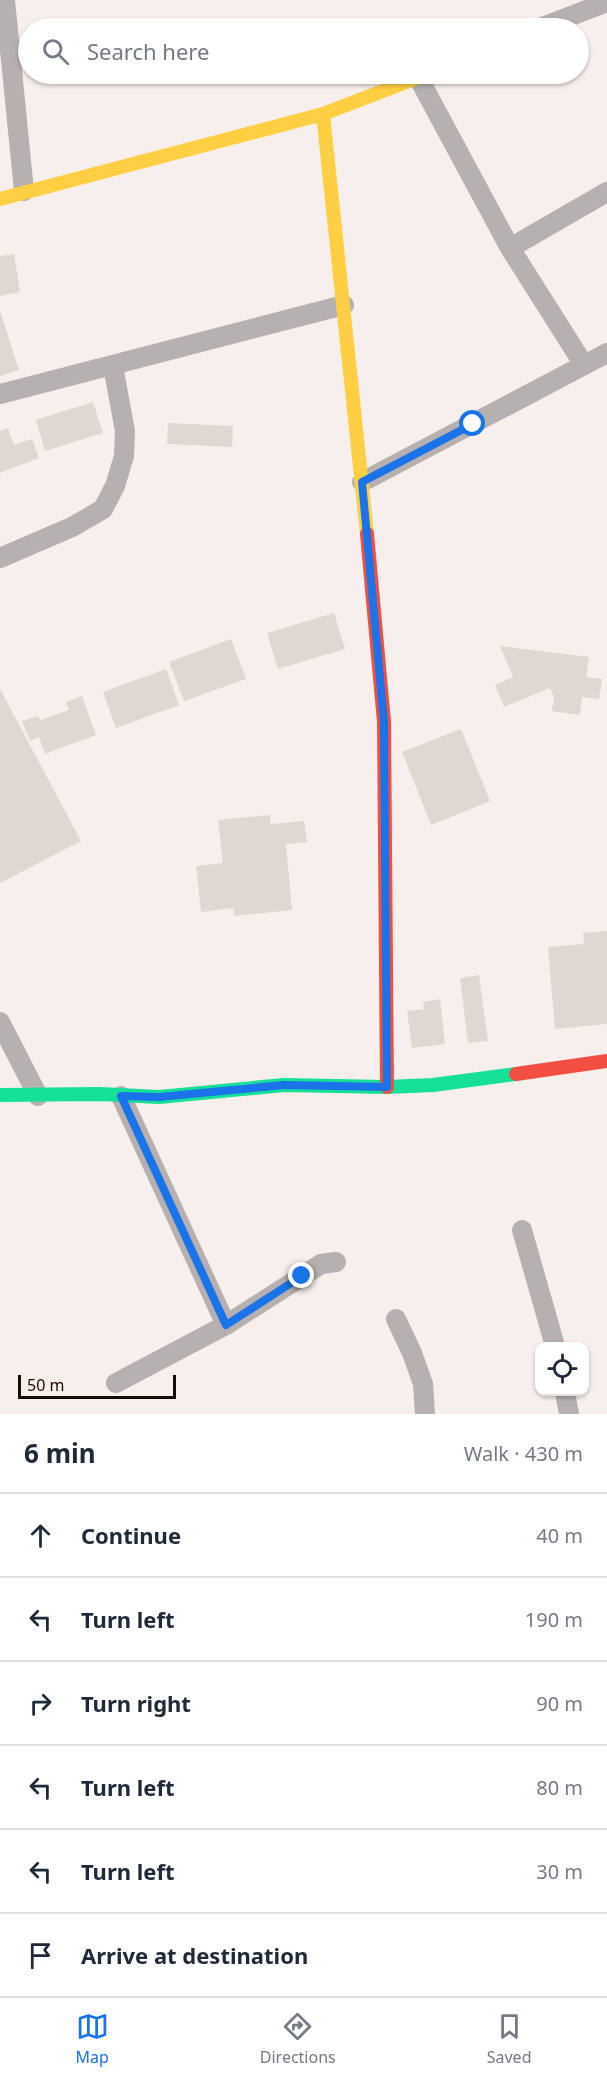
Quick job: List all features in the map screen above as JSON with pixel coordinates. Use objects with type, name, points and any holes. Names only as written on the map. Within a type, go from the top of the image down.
[{"type":"street","points":[[5,0],[24,192]]},
{"type":"street","points":[[566,18],[607,2]]},
{"type":"street","points":[[0,199],[323,114],[399,84]]},
{"type":"street","points":[[427,84],[510,248],[584,365]]},
{"type":"street","points":[[323,114],[362,482],[384,722],[387,1087]]},
{"type":"street","points":[[510,248],[607,192]]},
{"type":"street","points":[[0,394],[344,305]]},
{"type":"street","points":[[362,482],[607,353]]},
{"type":"street","points":[[0,558],[72,527],[103,509],[115,486],[124,456],[125,431],[112,366]]},
{"type":"street","points":[[0,1022],[38,1096]]},
{"type":"street","points":[[0,1095],[100,1094],[159,1097],[284,1085],[387,1087],[433,1085],[607,1061]]},
{"type":"street","points":[[121,1096],[226,1325]]},
{"type":"street","points":[[522,1230],[554,1342]]},
{"type":"street","points":[[116,1383],[226,1325],[321,1264],[336,1262]]},
{"type":"street","points":[[396,1319],[423,1384],[425,1414]]},
{"type":"street","points":[[566,1396],[568,1414]]},
{"type":"building","points":[[14,254],[20,292],[0,296],[0,256]]},
{"type":"building","points":[[0,311],[19,370],[0,376]]},
{"type":"building","points":[[93,402],[103,433],[45,451],[36,420]]},
{"type":"building","points":[[168,423],[233,426],[232,447],[167,444]]},
{"type":"building","points":[[8,428],[14,445],[32,439],[39,458],[0,473],[0,431]]},
{"type":"building","points":[[334,613],[345,649],[278,669],[267,633]]},
{"type":"building","points":[[231,639],[246,679],[184,701],[169,662]]},
{"type":"building","points":[[500,646],[589,657],[586,677],[602,679],[599,699],[582,697],[580,715],[552,711],[554,697],[550,688],[504,707],[495,685],[513,677]]},
{"type":"building","points":[[166,669],[179,705],[116,728],[103,692]]},
{"type":"building","points":[[0,689],[81,841],[0,883]]},
{"type":"building","points":[[82,696],[96,735],[45,754],[39,737],[30,741],[22,721],[38,716],[40,720],[69,710],[66,702]]},
{"type":"building","points":[[461,729],[490,801],[431,825],[402,752]]},
{"type":"building","points":[[270,815],[271,824],[304,821],[307,842],[286,844],[292,910],[234,916],[233,908],[201,912],[196,866],[223,863],[218,820]]},
{"type":"building","points":[[607,931],[607,1024],[555,1029],[548,947],[584,944],[583,933]]},
{"type":"building","points":[[479,975],[488,1041],[468,1043],[460,978]]},
{"type":"building","points":[[440,999],[445,1044],[412,1048],[407,1011],[424,1009],[423,1002]]},
{"type":"traffic: fast","points":[[0,1095],[100,1094],[159,1097],[284,1085],[387,1087],[433,1085],[516,1074]]},
{"type":"traffic: slow","points":[[0,199],[323,114],[401,84]]},
{"type":"traffic: slow","points":[[323,114],[367,534]]},
{"type":"traffic: jam","points":[[367,534],[384,722],[387,1087]]},
{"type":"traffic: jam","points":[[516,1074],[607,1061]]},
{"type":"route","points":[[302,1276],[226,1325],[121,1096],[159,1097],[284,1085],[387,1087],[384,722],[362,482],[473,424]]}]
